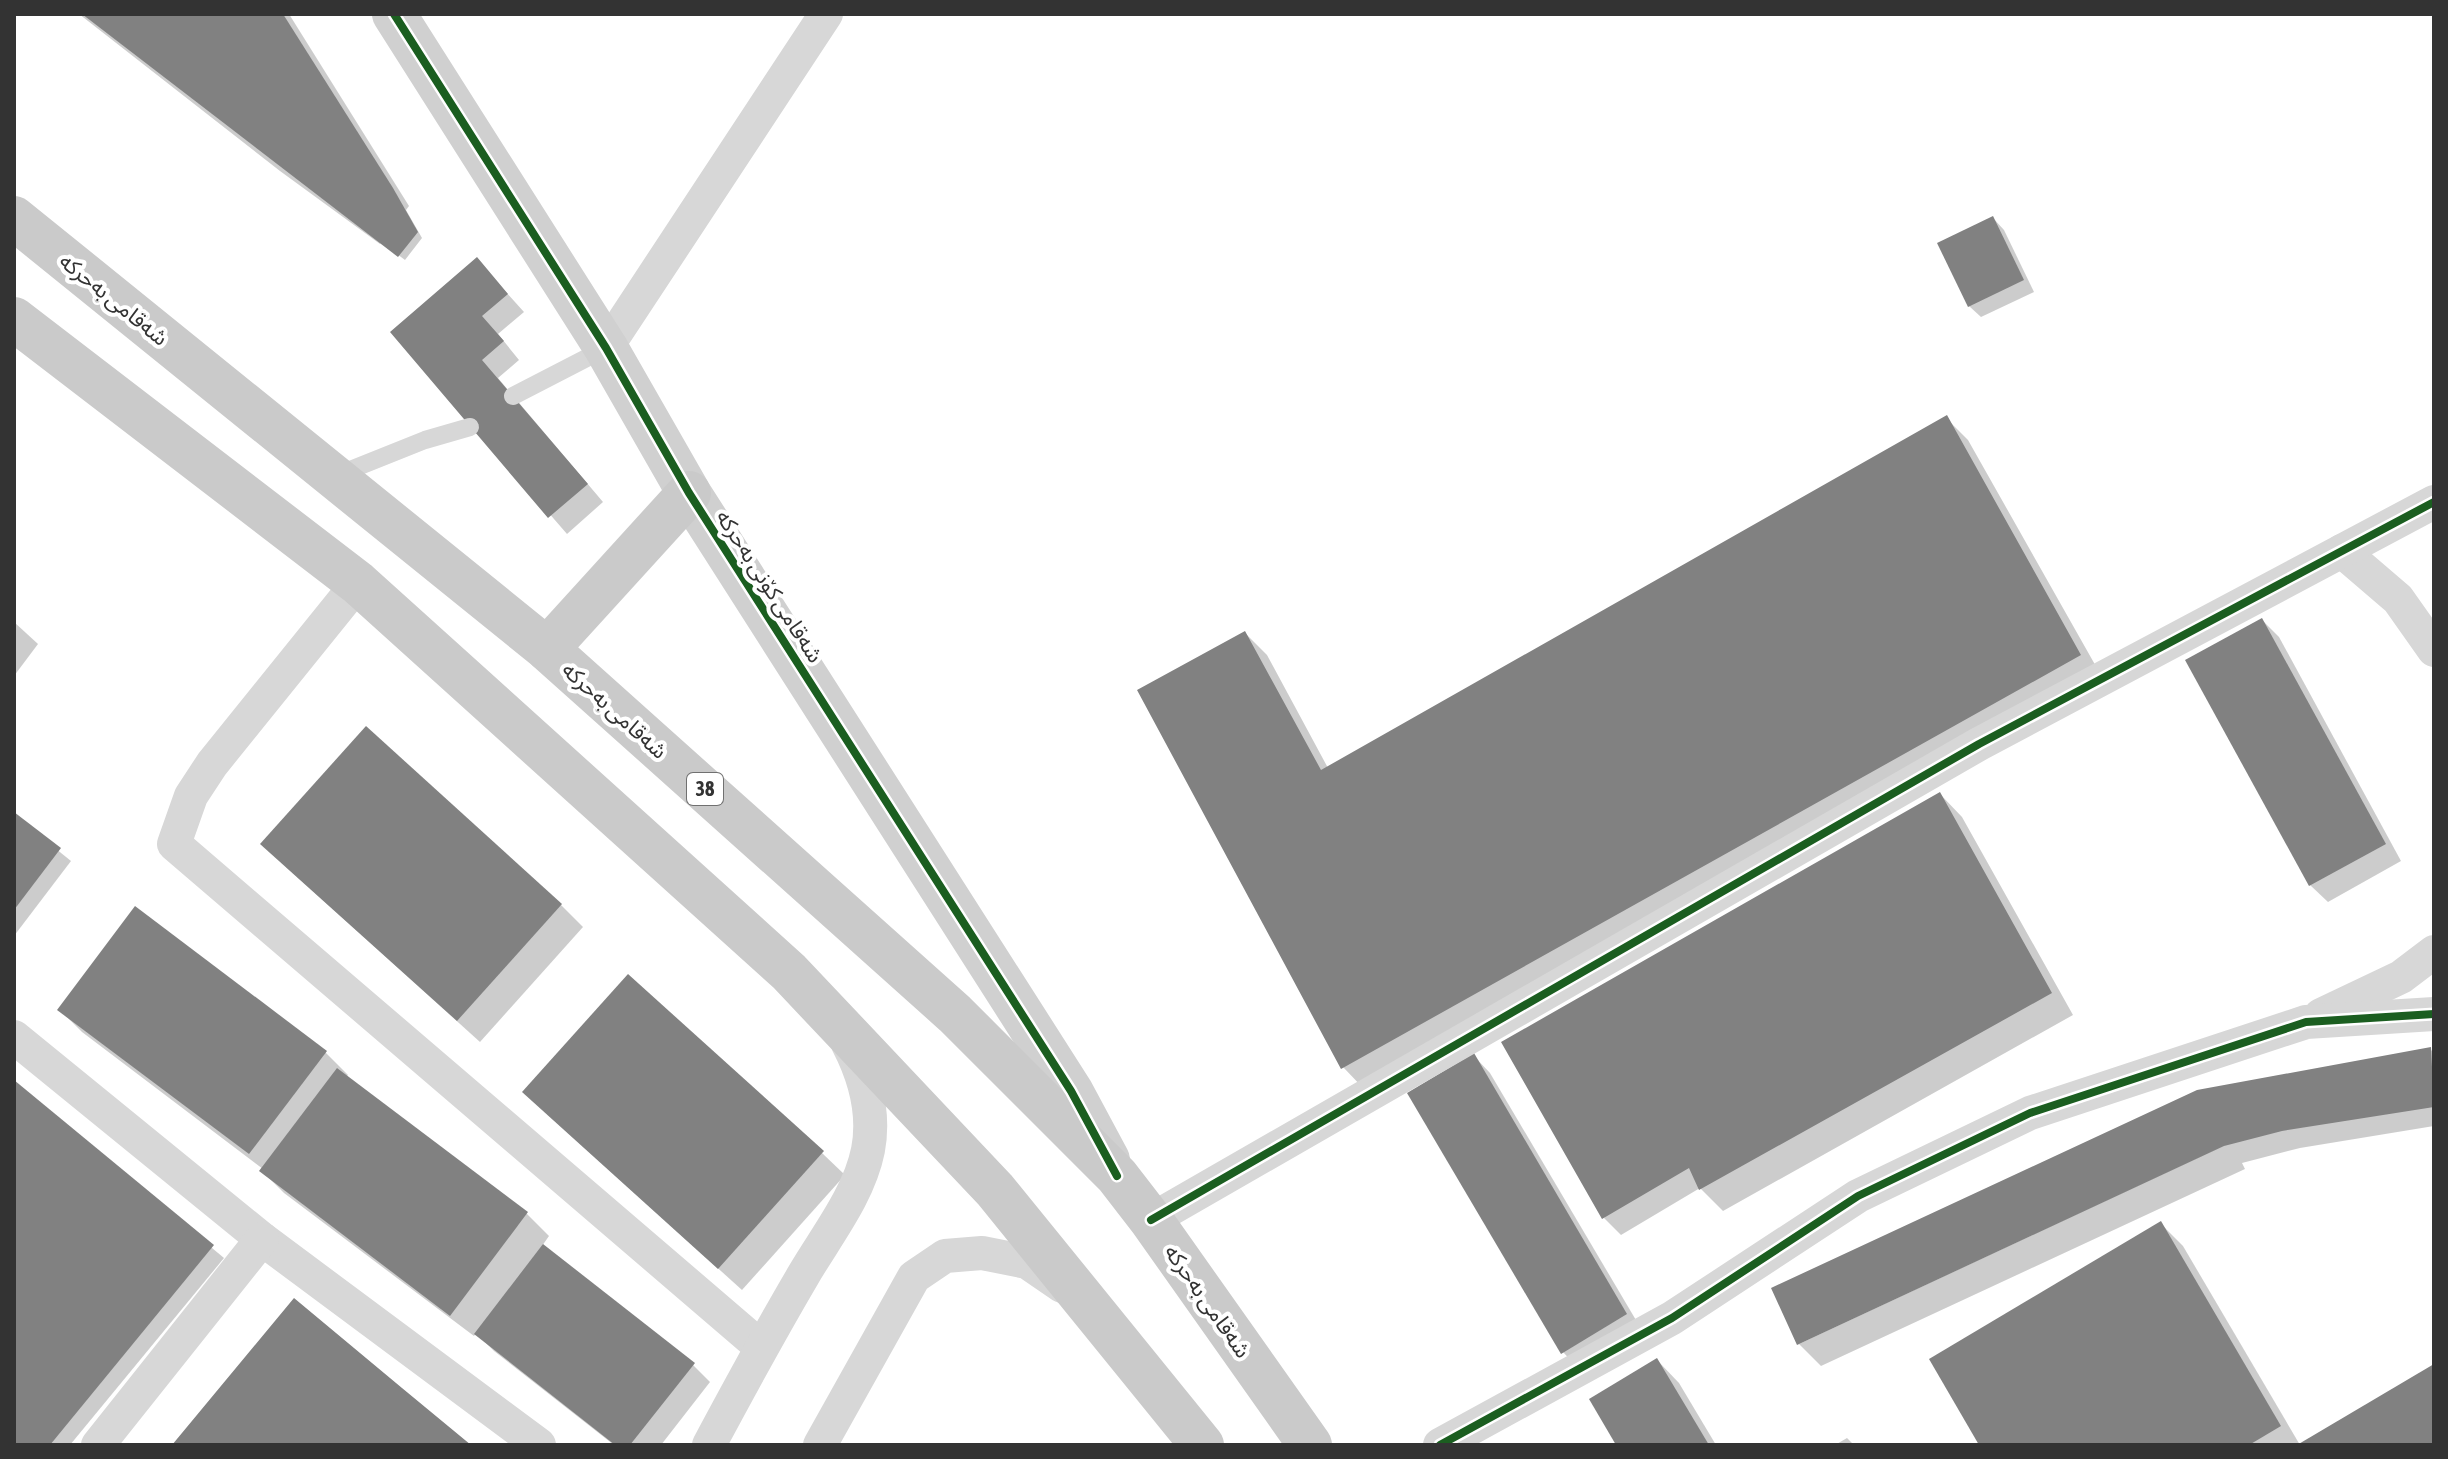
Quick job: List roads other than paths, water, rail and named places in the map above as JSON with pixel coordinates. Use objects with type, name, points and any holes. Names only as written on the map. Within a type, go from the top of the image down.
[{"type":"main road","name":"شەقامی بەحرکە","points":[[14,218],[547,649],[955,1014],[1117,1176],[1310,1445]]},
{"type":"main road","points":[[14,319],[358,583],[789,972],[995,1190],[1202,1445]]},
{"type":"main road","points":[[547,649],[689,493]]},
{"type":"street","name":"شەقامی کۆنی بەحرکە","points":[[394,14],[606,348],[689,493],[1071,1091],[1117,1176]]},
{"type":"street","points":[[606,348],[826,14]]},
{"type":"street","points":[[1151,1220],[1979,744],[2434,502]]},
{"type":"street","points":[[2342,551],[2398,599],[2434,650]]},
{"type":"street","points":[[358,583],[212,764],[191,796],[174,844],[761,1347]]},
{"type":"street","points":[[1440,1445],[1672,1318],[1858,1196],[2030,1113],[2306,1022],[2401,977],[2434,952]]},
{"type":"street","points":[[709,1445],[761,1347],[860,1179],[868,1147],[870,1108],[862,1070],[830,1013]]},
{"type":"street","points":[[2306,1022],[2434,1014]]},
{"type":"street","points":[[14,1037],[262,1239],[538,1445]]},
{"type":"street","points":[[98,1445],[262,1239]]},
{"type":"street","points":[[820,1445],[914,1277],[945,1256],[982,1253],[1027,1262],[1083,1299]]},
{"type":"lane","points":[[513,396],[606,348]]},
{"type":"lane","points":[[332,477],[425,440],[470,427]]}]
